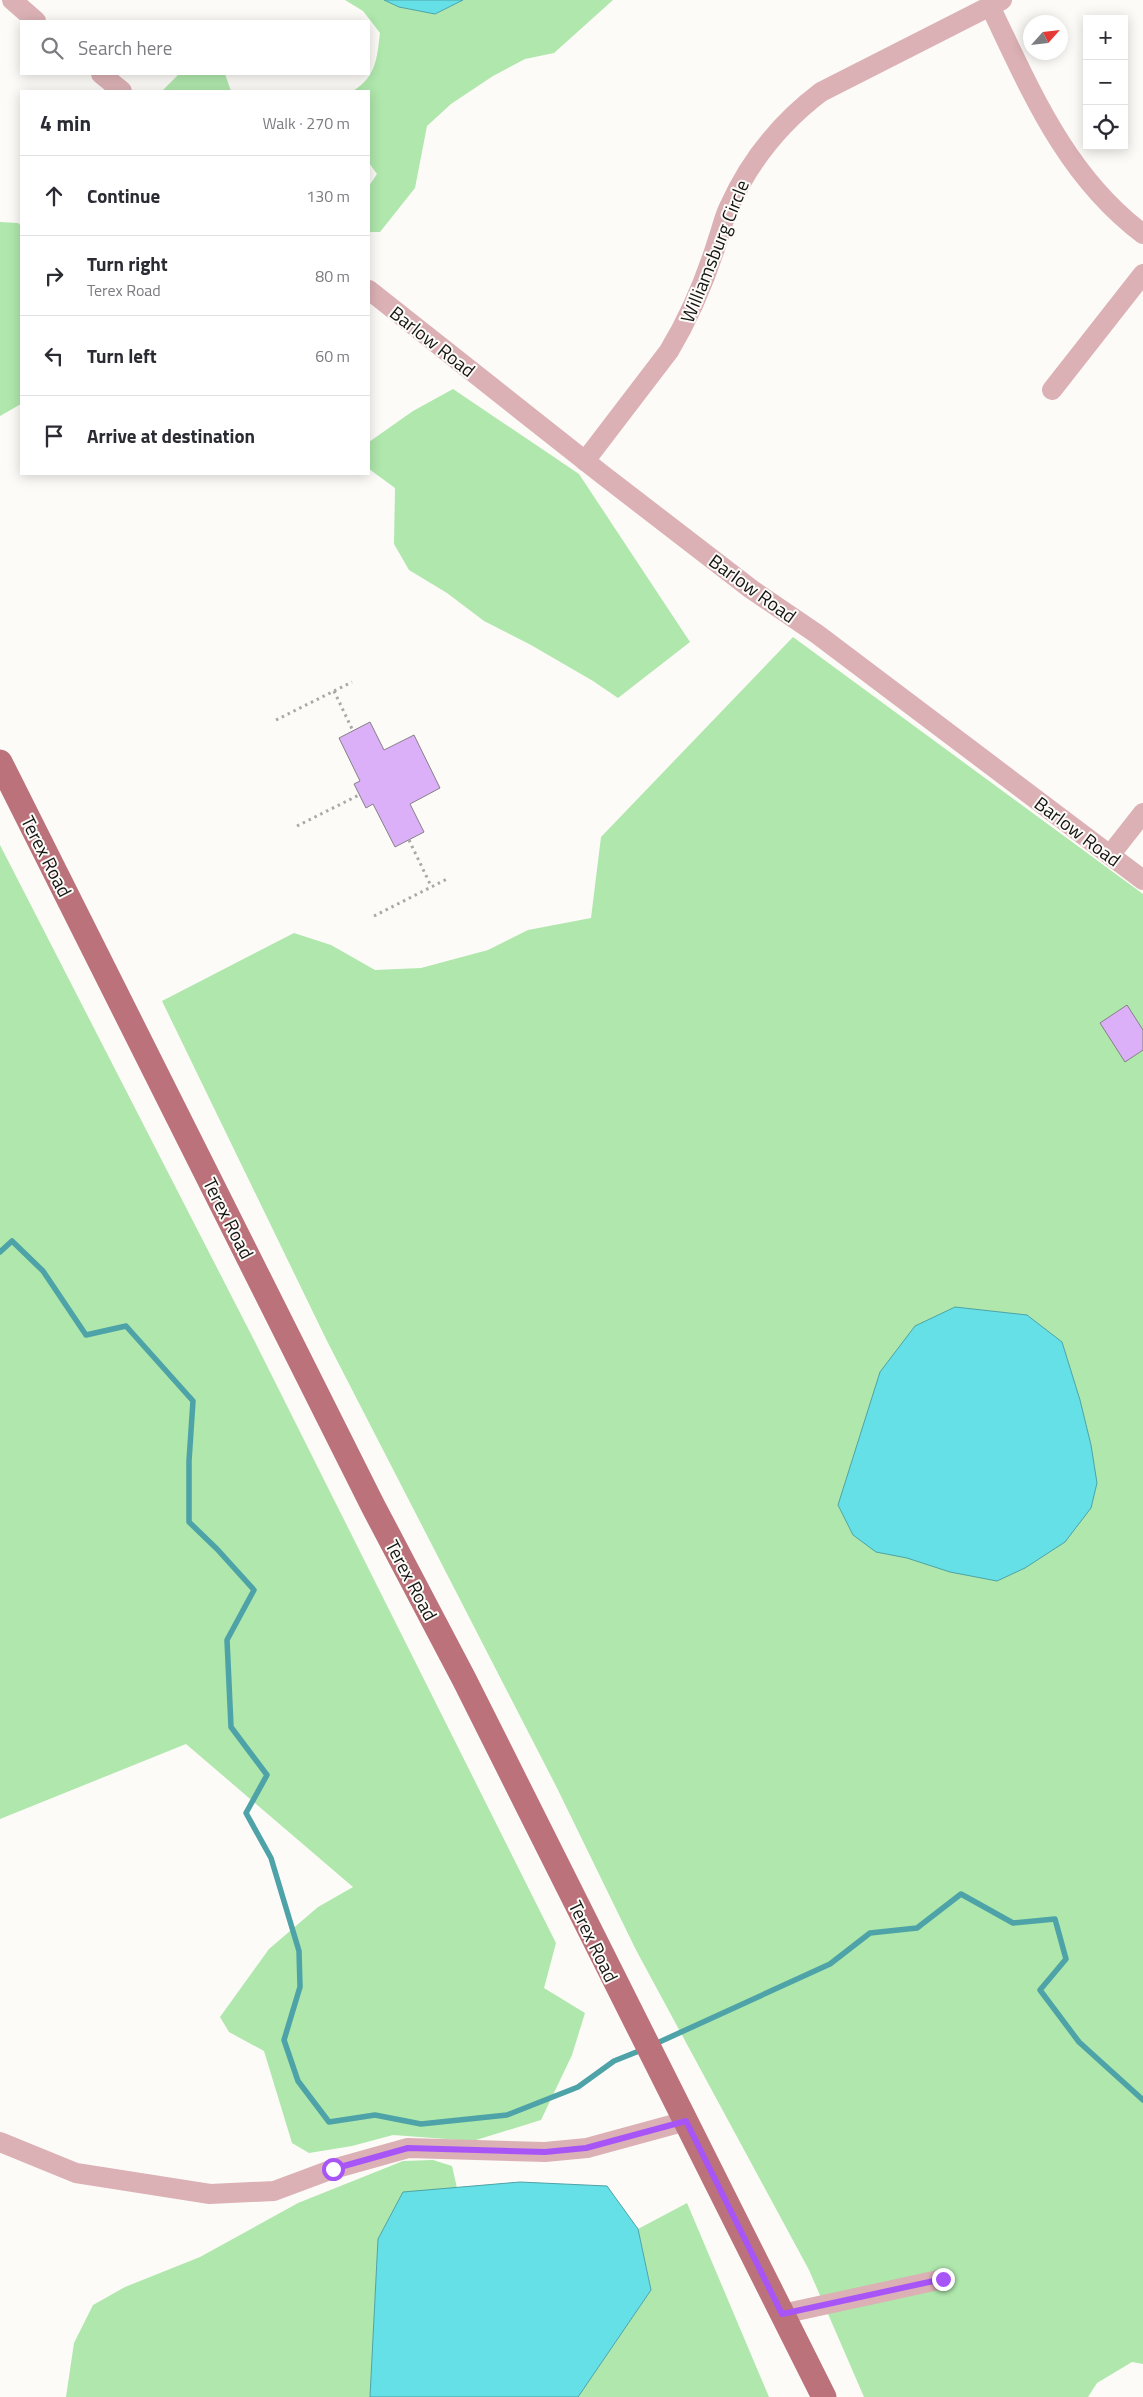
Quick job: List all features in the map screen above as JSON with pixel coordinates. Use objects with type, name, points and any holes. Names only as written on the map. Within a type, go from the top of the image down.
[{"type":"main road","name":"Terex Road","points":[[0,762],[368,1498],[464,1680],[652,2058],[686,2121],[824,2397]]},
{"type":"street","points":[[12,0],[35,20]]},
{"type":"street","points":[[996,3],[1053,134],[1081,175],[1112,208],[1143,234]]},
{"type":"street","name":"Williamsburg Circle","points":[[585,461],[669,351],[681,331],[695,303],[728,207],[745,174],[768,141],[796,111],[821,92],[996,3]]},
{"type":"street","points":[[102,75],[121,90]]},
{"type":"street","points":[[1052,390],[1143,274]]},
{"type":"street","name":"Barlow Road","points":[[370,291],[585,461],[751,589],[817,634],[1143,880]]},
{"type":"street","points":[[1110,855],[1143,813]]},
{"type":"street","points":[[0,2142],[76,2172],[210,2194],[274,2191],[333,2169],[408,2148],[510,2151],[586,2148],[686,2121]]},
{"type":"street","points":[[782,2314],[943,2279]]},
{"type":"path","points":[[276,720],[352,682]]},
{"type":"path","points":[[334,691],[353,731]]},
{"type":"path","points":[[297,826],[359,795]]},
{"type":"path","points":[[409,840],[431,886]]},
{"type":"path","points":[[374,916],[448,878]]},
{"type":"green space","points":[[345,0],[384,0],[399,7],[435,14],[463,0],[613,0],[554,53],[525,59],[493,76],[451,104],[427,126],[415,188],[380,232],[370,232],[370,184],[377,174],[370,164],[370,90],[355,90],[361,86],[371,73],[376,59],[380,33],[363,11]]},
{"type":"green space","points":[[178,75],[225,75],[231,90],[163,90]]},
{"type":"green space","points":[[0,222],[18,223],[20,225],[20,405],[0,416]]},
{"type":"green space","points":[[453,389],[579,474],[690,642],[618,698],[593,681],[531,645],[484,621],[447,593],[409,570],[394,544],[395,488],[370,470],[370,441],[413,411]]},
{"type":"green space","points":[[793,637],[1143,894],[1143,2364],[1132,2362],[1097,2383],[1088,2397],[864,2397],[809,2270],[636,1950],[557,1788],[327,1341],[162,1001],[294,933],[331,945],[375,970],[421,968],[488,950],[528,930],[591,918],[601,837]]},
{"type":"green space","points":[[0,845],[254,1340],[556,1943],[544,1988],[585,2013],[572,2055],[541,2120],[473,2141],[393,2135],[352,2146],[309,2153],[292,2143],[264,2051],[229,2032],[220,2017],[269,1949],[318,1907],[353,1887],[186,1744],[0,1819]]},
{"type":"green space","points":[[433,2160],[452,2166],[457,2188],[403,2193],[378,2239],[370,2397],[66,2397],[74,2343],[93,2305],[125,2287],[200,2257],[298,2203],[403,2161]]},
{"type":"green space","points":[[687,2203],[769,2397],[578,2397],[651,2290],[638,2229]]},
{"type":"water","points":[[384,0],[463,0],[435,14],[399,7]]},
{"type":"water","points":[[955,1307],[1027,1315],[1062,1342],[1080,1400],[1091,1445],[1097,1483],[1091,1508],[1065,1542],[1025,1568],[997,1581],[950,1572],[907,1558],[876,1552],[853,1535],[838,1505],[880,1372],[915,1326]]},
{"type":"water","points":[[520,2182],[607,2186],[638,2229],[651,2290],[578,2397],[370,2397],[378,2239],[403,2192]]},
{"type":"building","points":[[370,722],[384,750],[414,735],[440,788],[410,804],[424,832],[395,847],[373,804],[366,808],[354,784],[360,781],[339,738]]},
{"type":"building","points":[[1127,1005],[1143,1030],[1143,1050],[1125,1062],[1100,1023]]},
{"type":"waterway","points":[[0,1252],[12,1241],[43,1271],[86,1335],[126,1326],[193,1401],[189,1461],[189,1522],[217,1549],[254,1590],[227,1640],[231,1727],[267,1775],[246,1813],[271,1858],[299,1951],[300,1987],[284,2040],[298,2081],[329,2122],[375,2115],[421,2124],[507,2115],[578,2087],[614,2061],[644,2049]]},
{"type":"waterway","points":[[655,2044],[830,1964],[870,1933],[917,1928],[961,1894],[1013,1923],[1055,1919],[1066,1959],[1040,1990],[1079,2042],[1143,2100]]},
{"type":"route","points":[[333,2169],[408,2148],[545,2152],[586,2148],[686,2121],[782,2314],[943,2279]]}]
